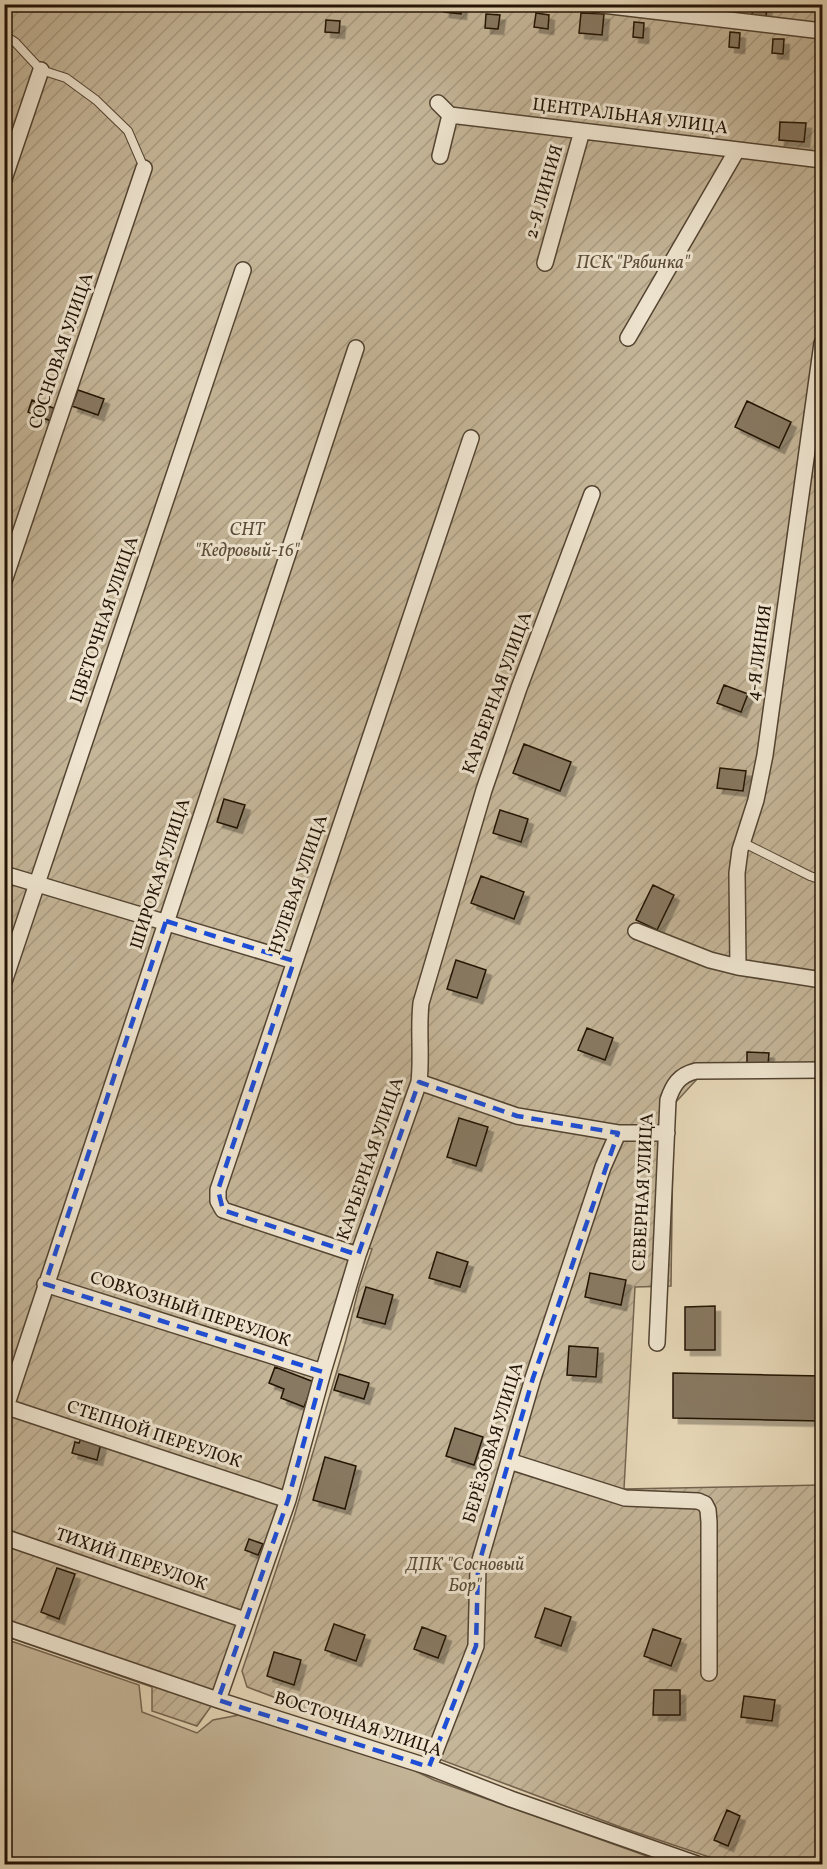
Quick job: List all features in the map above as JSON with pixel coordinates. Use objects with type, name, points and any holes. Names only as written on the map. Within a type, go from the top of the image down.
[{"type":"street","points":[[594,4],[674,9],[822,32]]},
{"type":"street","points":[[4,179],[41,70]]},
{"type":"street","points":[[438,103],[450,115],[440,156]]},
{"type":"street","name":"ЦЕНТРАЛЬНАЯ УЛИЦА","points":[[450,115],[822,160]]},
{"type":"street","name":"2-Я ЛИНИЯ","points":[[545,263],[582,131]]},
{"type":"street","points":[[628,338],[737,150]]},
{"type":"street","name":"СОСНОВАЯ УЛИЦА","points":[[4,581],[144,168]]},
{"type":"street","name":"ЦВЕТОЧНАЯ УЛИЦА","points":[[4,982],[243,270]]},
{"type":"street","name":"4-Я ЛИНИЯ","points":[[738,967],[737,873],[742,843],[756,800],[765,755],[822,343]]},
{"type":"street","name":"ШИРОКАЯ УЛИЦА","points":[[6,1410],[45,1284],[356,348]]},
{"type":"street","name":"НУЛЕВАЯ УЛИЦА","points":[[358,1255],[223,1210],[218,1201],[218,1190],[471,438]]},
{"type":"street","name":"КАРЬЕРНАЯ УЛИЦА","points":[[218,1700],[288,1500],[358,1255],[419,1082],[421,1003],[496,756],[592,494]]},
{"type":"street","points":[[4,874],[294,961]]},
{"type":"street","points":[[636,931],[710,960],[738,967],[822,980]]},
{"type":"street","name":"СЕВЕРНАЯ УЛИЦА","points":[[657,1343],[668,1100],[671,1089],[686,1073],[822,1071]]},
{"type":"street","points":[[419,1082],[517,1116],[618,1133],[667,1133]]},
{"type":"street","name":"БЕРЁЗОВАЯ УЛИЦА","points":[[429,1767],[476,1646],[478,1567],[509,1461],[603,1167],[618,1133]]},
{"type":"street","name":"СОВХОЗНЫЙ ПЕРЕУЛОК","points":[[45,1284],[323,1372]]},
{"type":"street","name":"СТЕПНОЙ ПЕРЕУЛОК","points":[[6,1410],[288,1500]]},
{"type":"street","points":[[509,1461],[625,1498],[698,1501],[705,1504],[709,1522],[709,1673]]},
{"type":"street","name":"ТИХИЙ ПЕРЕУЛОК","points":[[4,1537],[245,1620]]},
{"type":"street","name":"ВОСТОЧНАЯ УЛИЦА","points":[[4,1627],[218,1700],[429,1767],[511,1799],[697,1864]]},
{"type":"lane","points":[[4,35],[15,42],[41,70],[66,78],[96,100],[128,131],[144,168]]},
{"type":"lane","points":[[742,843],[822,880]]},
{"type":"highlighted area","points":[[166,921],[294,961],[218,1190],[223,1210],[358,1255],[419,1082],[517,1116],[618,1133],[533,1378],[478,1567],[476,1646],[429,1767],[218,1700],[288,1500],[323,1372],[45,1284]]},
{"type":"green space","points":[[5,5],[822,5],[822,1077],[698,1078],[675,1103],[671,1286],[635,1287],[624,1489],[822,1485],[822,1864],[730,1864],[623,1828],[247,1687],[242,1671],[294,1517],[346,1340],[359,1287],[372,1249],[353,1244],[290,1475],[212,1705],[197,1726],[152,1711],[152,1687],[5,1636]]},
{"type":"green space","points":[[5,1639],[139,1685],[142,1712],[197,1733],[213,1720],[239,1715],[407,1767],[434,1780],[669,1864],[5,1864]]},
{"type":"building","points":[[445,4],[462,4],[461,14],[444,12]]},
{"type":"building","points":[[753,4],[767,4],[766,17],[752,15]]},
{"type":"building","points":[[536,13],[549,15],[548,29],[534,27]]},
{"type":"building","points":[[581,13],[604,14],[602,35],[579,33]]},
{"type":"building","points":[[486,14],[500,15],[498,29],[485,28]]},
{"type":"building","points":[[326,20],[340,21],[339,33],[325,32]]},
{"type":"building","points":[[634,22],[644,23],[643,38],[633,37]]},
{"type":"building","points":[[730,32],[740,33],[739,48],[729,47]]},
{"type":"building","points":[[773,39],[784,39],[783,54],[772,53]]},
{"type":"building","points":[[780,122],[806,123],[804,142],[779,140]]},
{"type":"building","points":[[78,390],[104,399],[98,415],[72,406]]},
{"type":"building","points":[[32,400],[56,409],[51,421],[28,412]]},
{"type":"building","points":[[747,401],[791,422],[779,448],[735,427]]},
{"type":"building","points":[[724,685],[748,694],[741,712],[717,703]]},
{"type":"building","points":[[524,744],[571,762],[560,791],[513,773]]},
{"type":"building","points":[[720,768],[746,771],[743,791],[717,788]]},
{"type":"building","points":[[224,799],[245,805],[237,828],[217,822]]},
{"type":"building","points":[[500,810],[528,819],[521,842],[493,833]]},
{"type":"building","points":[[481,876],[524,892],[514,919],[471,903]]},
{"type":"building","points":[[653,885],[674,895],[657,930],[636,920]]},
{"type":"building","points":[[4,930],[14,933],[7,953],[4,952]]},
{"type":"building","points":[[456,960],[486,970],[477,998],[447,989]]},
{"type":"building","points":[[587,1028],[613,1038],[605,1060],[578,1050]]},
{"type":"building","points":[[747,1052],[769,1053],[768,1065],[747,1065]]},
{"type":"building","points":[[459,1118],[488,1127],[476,1166],[447,1157]]},
{"type":"building","points":[[437,1252],[468,1262],[460,1287],[429,1278]]},
{"type":"building","points":[[590,1273],[626,1280],[621,1305],[585,1297]]},
{"type":"building","points":[[366,1287],[393,1295],[385,1324],[357,1317]]},
{"type":"building","points":[[715,1306],[715,1350],[685,1350],[685,1307]]},
{"type":"building","points":[[818,1312],[822,1312],[822,1359],[819,1359]]},
{"type":"building","points":[[569,1346],[598,1348],[596,1377],[567,1375]]},
{"type":"building","points":[[275,1367],[314,1382],[304,1407],[281,1398],[284,1389],[269,1383]]},
{"type":"building","points":[[673,1373],[822,1376],[822,1421],[673,1418]]},
{"type":"building","points":[[339,1374],[369,1383],[364,1399],[334,1390]]},
{"type":"building","points":[[455,1428],[483,1437],[474,1465],[446,1456]]},
{"type":"building","points":[[81,1438],[101,1443],[97,1460],[72,1453],[75,1442],[79,1443]]},
{"type":"building","points":[[325,1457],[356,1466],[345,1509],[313,1500]]},
{"type":"building","points":[[249,1539],[263,1544],[258,1555],[245,1550]]},
{"type":"building","points":[[57,1568],[75,1574],[59,1619],[41,1612]]},
{"type":"building","points":[[545,1608],[571,1617],[561,1646],[535,1637]]},
{"type":"building","points":[[334,1624],[365,1635],[356,1661],[325,1650]]},
{"type":"building","points":[[422,1627],[446,1636],[438,1658],[414,1649]]},
{"type":"building","points":[[653,1629],[681,1639],[671,1666],[644,1656]]},
{"type":"building","points":[[274,1652],[301,1660],[294,1685],[267,1676]]},
{"type":"building","points":[[654,1690],[680,1690],[680,1715],[653,1715]]},
{"type":"building","points":[[744,1696],[775,1700],[772,1721],[741,1717]]},
{"type":"building","points":[[727,1810],[740,1816],[728,1846],[714,1840]]},
{"type":"park label","name":"ПСК \"Рябинка\"","points":[[633,263]]},
{"type":"park label","name":"СНТ \"Кедровый-16\"","points":[[247,540]]},
{"type":"park label","name":"ДПК \"Сосновый Бор\"","points":[[465,1575]]}]
